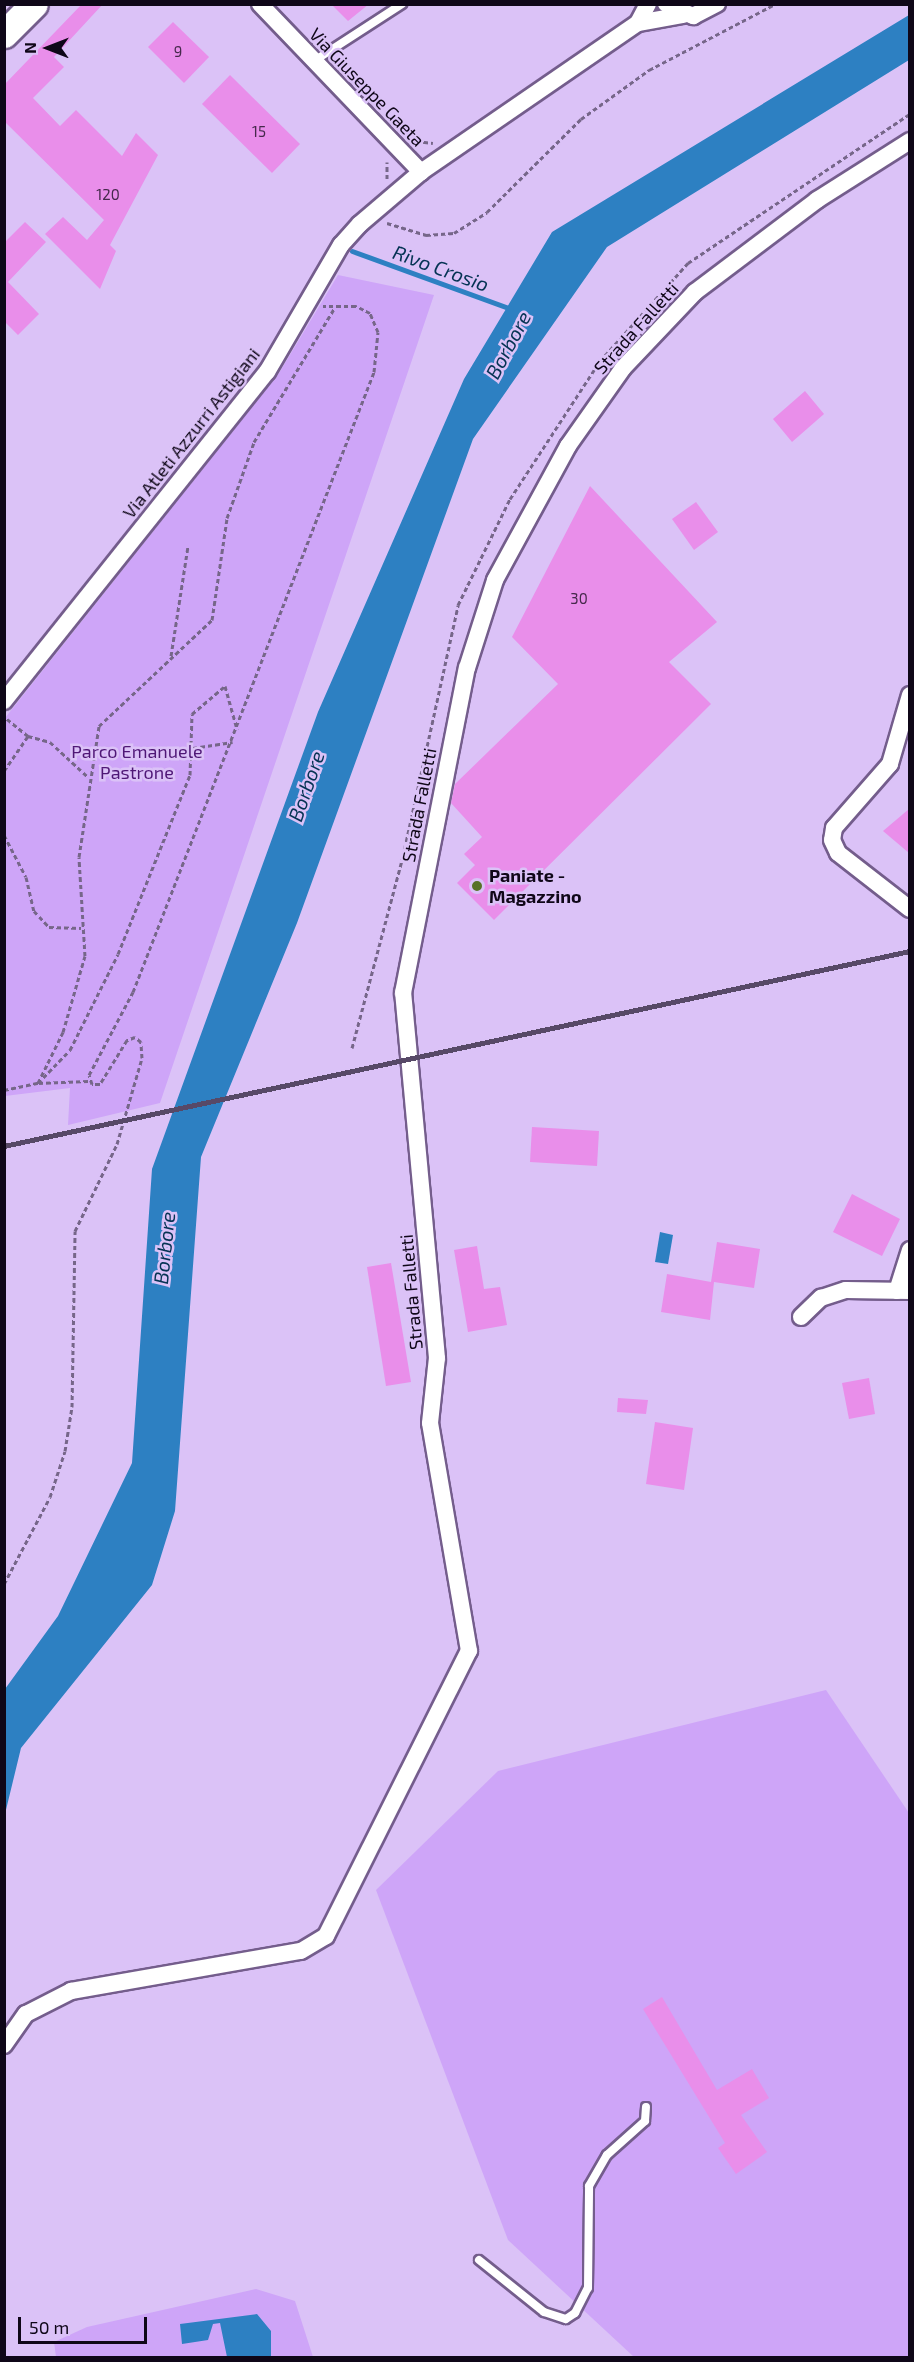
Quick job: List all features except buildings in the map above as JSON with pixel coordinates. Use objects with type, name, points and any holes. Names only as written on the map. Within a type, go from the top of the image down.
[{"type":"main road","points":[[4,11],[11,4]]},
{"type":"main road","points":[[4,34],[34,4]]},
{"type":"street","name":"Via Giuseppe Gaeta","points":[[260,4],[421,172]]},
{"type":"street","name":"Via Atleti Azzurri Astigiani","points":[[638,23],[648,4]]},
{"type":"street","points":[[666,4],[683,15]]},
{"type":"street","name":"Via Atleti Azzurri Astigiani","points":[[4,701],[267,372],[341,245],[421,172],[638,23],[703,14],[717,4]]},
{"type":"street","name":"Strada Falletti","points":[[4,2045],[26,2014],[71,1991],[301,1951],[326,1936],[469,1651],[430,1423],[437,1358],[403,993],[466,668],[495,580],[568,446],[623,368],[695,292],[817,200],[909,141]]},
{"type":"street","points":[[909,695],[890,764],[834,828],[832,840],[838,853],[909,909]]},
{"type":"street","points":[[801,1317],[821,1298],[846,1290],[903,1291],[909,1250]]},
{"type":"lane","points":[[314,61],[402,4]]},
{"type":"lane","points":[[479,2260],[544,2312],[566,2319],[575,2313],[588,2288],[589,2186],[607,2155],[645,2121],[646,2107]]},
{"type":"path","points":[[381,219],[426,236],[454,233],[487,212],[580,119],[639,77],[775,4]]},
{"type":"path","points":[[352,1048],[403,856],[458,605],[516,488],[600,361],[688,263],[909,114]]},
{"type":"path","points":[[406,137],[439,142]]},
{"type":"path","points":[[384,185],[386,157]]},
{"type":"path","points":[[88,1081],[133,992],[238,730],[374,372],[378,332],[370,313],[356,306],[334,309],[310,300]]},
{"type":"path","points":[[38,1083],[63,1032],[85,956],[81,928],[79,857],[87,777],[99,726],[212,620],[227,518],[254,442],[334,309]]},
{"type":"path","points":[[170,658],[188,546]]},
{"type":"path","points":[[38,1083],[70,1050],[118,954],[190,775],[193,748],[192,714],[225,686],[238,730]]},
{"type":"path","points":[[5,717],[28,736],[50,742],[87,777]]},
{"type":"path","points":[[4,771],[28,736]]},
{"type":"path","points":[[193,748],[233,742]]},
{"type":"path","points":[[4,835],[26,877],[34,911],[49,927],[81,928]]},
{"type":"path","points":[[4,1090],[38,1083],[88,1081],[100,1084],[109,1077],[127,1040],[135,1037],[141,1042],[142,1058],[117,1144],[75,1231],[72,1407],[65,1451],[50,1497],[4,1584]]},
{"type":"green space","name":"Parco Emanuele Pastrone","points":[[338,275],[434,295],[160,1103],[68,1125],[70,1088],[5,1096],[5,718],[279,373]]},
{"type":"green space","points":[[826,1690],[909,1813],[909,2357],[634,2357],[508,2240],[376,1890],[498,1771]]},
{"type":"green space","points":[[256,2289],[295,2301],[313,2357],[56,2357],[54,2342],[87,2327]]},
{"type":"water","name":"Borbore","points":[[909,15],[909,60],[607,247],[473,439],[297,923],[201,1157],[175,1511],[152,1585],[21,1748],[5,1814],[5,1689],[58,1616],[132,1463],[152,1169],[318,712],[464,379],[552,232]]},
{"type":"water","points":[[660,1232],[673,1235],[668,1264],[655,1262]]},
{"type":"water","points":[[257,2314],[271,2331],[271,2357],[227,2357],[220,2323],[213,2324],[208,2340],[182,2344],[180,2324]]},
{"type":"waterway","name":"Rivo Crosio","points":[[352,251],[511,309]]},
{"type":"railway","points":[[4,1146],[910,951]]},
{"type":"place","name":"Paniate - Magazzino","points":[[477,886]]}]
